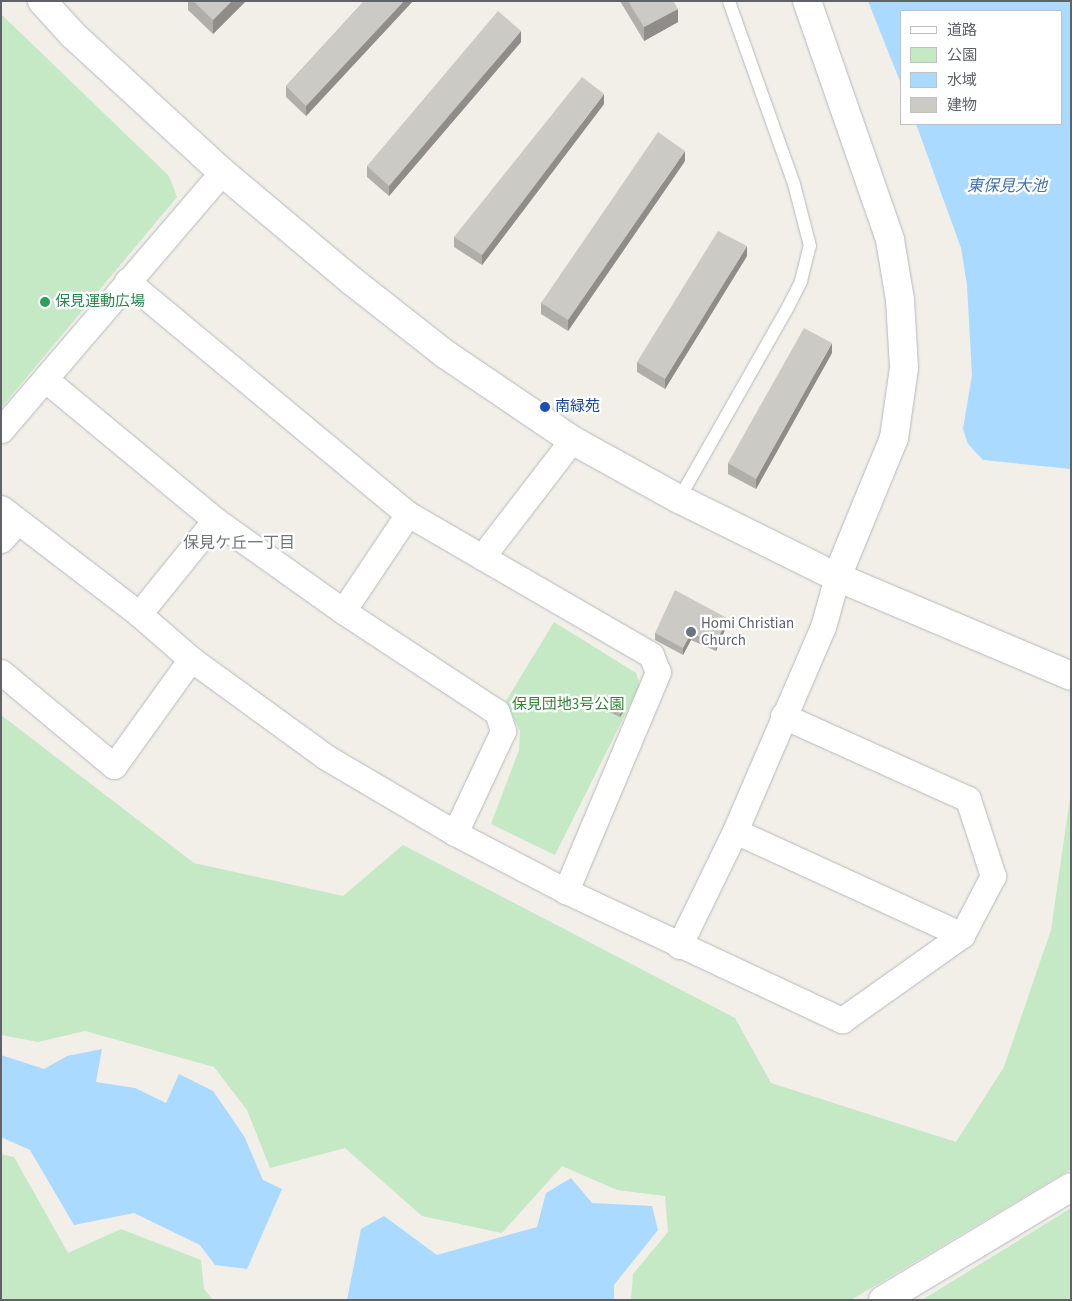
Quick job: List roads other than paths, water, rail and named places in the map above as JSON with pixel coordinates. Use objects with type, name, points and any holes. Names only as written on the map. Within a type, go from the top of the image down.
[{"type":"street","points":[[42,1],[73,35],[222,172],[352,281],[445,354],[572,440],[679,499],[837,577],[1071,676]]},
{"type":"street","points":[[679,946],[735,831],[826,620],[837,577],[894,438],[904,368],[900,300],[890,240],[807,1]]},
{"type":"street","points":[[1,430],[46,380],[127,280],[222,172]]},
{"type":"street","points":[[127,280],[408,514],[652,655],[658,672],[566,891]]},
{"type":"street","points":[[46,380],[215,520],[343,611],[497,712],[502,731],[454,833]]},
{"type":"street","points":[[482,558],[572,440]]},
{"type":"street","points":[[343,611],[408,514]]},
{"type":"street","points":[[139,614],[215,520]]},
{"type":"street","points":[[7,523],[139,614],[191,659],[326,757],[454,833],[566,891],[679,946],[842,1020],[962,935],[993,876],[968,799],[783,716]]},
{"type":"street","points":[[1,672],[114,766],[191,659]]},
{"type":"street","points":[[735,831],[962,935]]},
{"type":"street","points":[[883,1300],[1071,1187]]},
{"type":"lane","points":[[679,499],[786,311],[800,280],[810,246],[794,184],[730,1]]},
{"type":"water","name":"東保見大池","points":[[868,1],[1071,1],[1071,469],[983,460],[968,444],[963,429],[972,375],[967,285],[961,248],[916,125],[1062,125],[1062,10],[900,10],[900,81]]},
{"type":"water","points":[[102,1049],[96,1082],[135,1088],[166,1103],[179,1074],[213,1091],[244,1136],[263,1180],[282,1189],[247,1269],[215,1265],[200,1245],[134,1213],[74,1225],[30,1150],[1,1137],[1,1055],[44,1069],[67,1056]]},
{"type":"water","points":[[571,1178],[592,1203],[652,1206],[658,1230],[614,1285],[614,1300],[347,1300],[361,1229],[384,1216],[437,1255],[537,1227],[546,1193]]},
{"type":"place","name":"保見運動広場","points":[[45,302]]},
{"type":"place","name":"南緑苑","points":[[545,407]]},
{"type":"place","name":"Homi Christian Church","points":[[691,632]]},
{"type":"district","name":"保見ケ丘一丁目","points":[[239,543]]},
{"type":"park label","name":"保見団地3号公園","points":[[568,705]]}]
